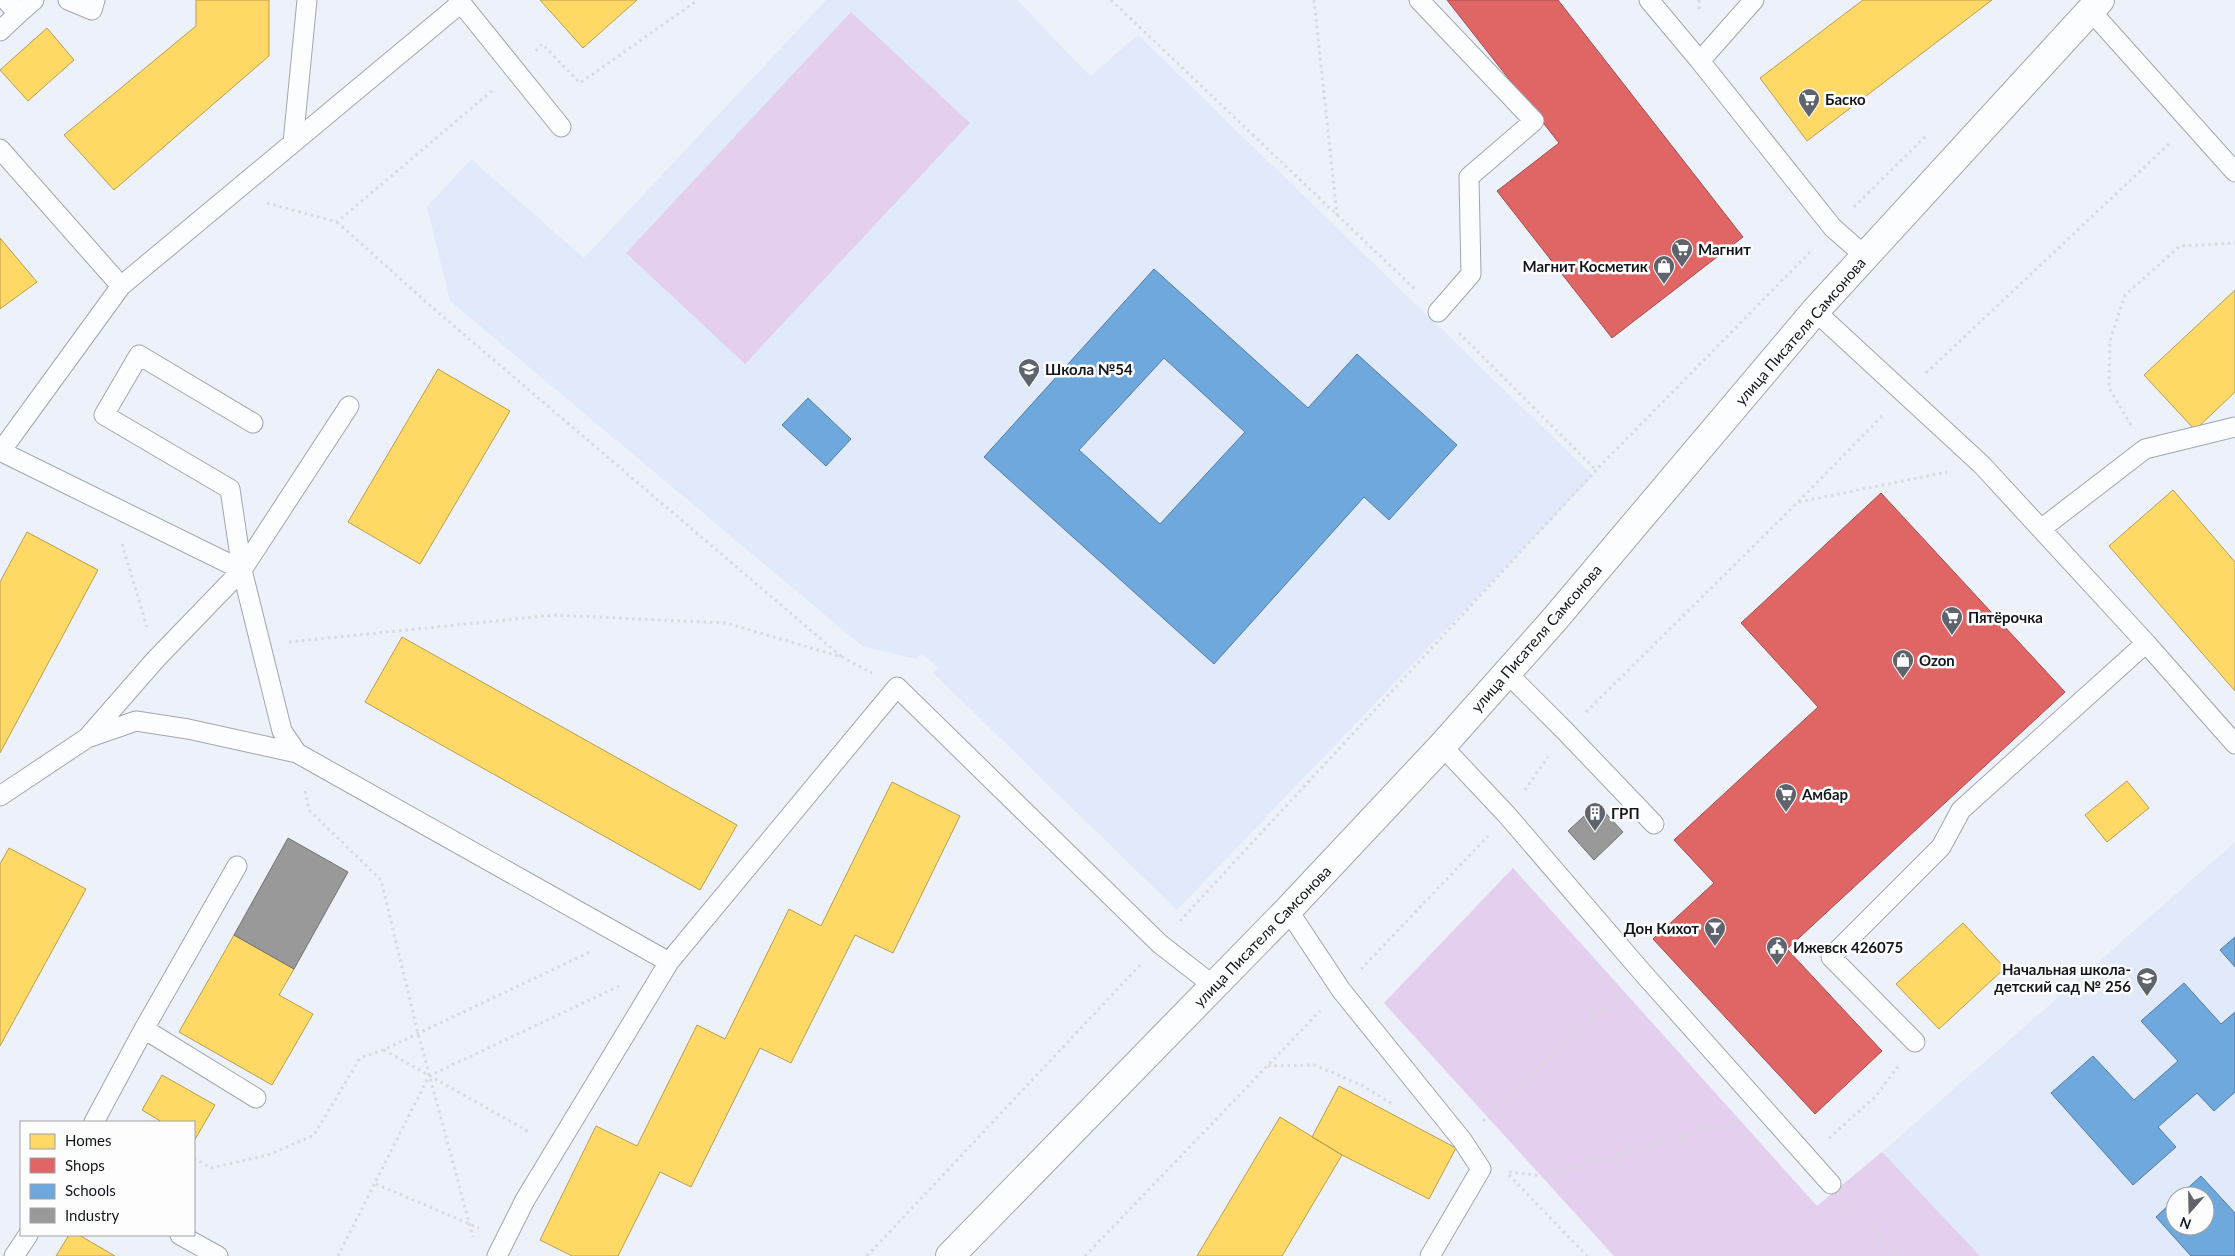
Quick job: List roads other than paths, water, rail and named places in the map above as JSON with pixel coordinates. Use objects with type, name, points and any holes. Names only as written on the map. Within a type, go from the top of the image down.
[{"type":"street","name":"улица Писателя Самсонова","points":[[950,1256],[1288,910],[1442,746],[1507,673],[1816,311],[2095,5]]},
{"type":"lane","points":[[0,32],[12,7],[34,0]]},
{"type":"lane","points":[[68,0],[92,10],[95,0]]},
{"type":"lane","points":[[293,143],[307,0]]},
{"type":"lane","points":[[1419,0],[1534,121],[1469,177],[1471,274],[1438,312]]},
{"type":"lane","points":[[1649,0],[1700,61],[1832,228],[1865,256]]},
{"type":"lane","points":[[1700,61],[1754,0]]},
{"type":"lane","points":[[242,570],[0,451],[121,286],[460,2],[560,127]]},
{"type":"lane","points":[[2095,5],[2191,123],[2235,172]]},
{"type":"lane","points":[[0,149],[121,286]]},
{"type":"lane","points":[[1816,311],[1982,465],[2146,643],[2235,744]]},
{"type":"lane","points":[[253,423],[139,355],[104,415],[230,489],[242,570],[282,731],[297,753]]},
{"type":"lane","points":[[87,738],[156,659],[242,570],[349,406]]},
{"type":"lane","points":[[2041,529],[2146,449],[2235,426]]},
{"type":"lane","points":[[1915,1042],[1831,957],[1941,847],[1961,810],[2146,643]]},
{"type":"lane","points":[[1507,673],[1654,824]]},
{"type":"lane","points":[[501,1248],[526,1200],[670,962],[897,687],[1160,944],[1214,986]]},
{"type":"lane","points":[[0,796],[87,738],[136,721],[188,729],[297,753],[622,937],[670,962]]},
{"type":"lane","points":[[1442,746],[1507,815],[1642,972],[1831,1184]]},
{"type":"lane","points":[[95,1121],[144,1029],[237,866]]},
{"type":"lane","points":[[1288,910],[1341,990],[1462,1140],[1481,1169],[1430,1256]]},
{"type":"lane","points":[[144,1029],[256,1098]]},
{"type":"lane","points":[[14,1256],[27,1236]]},
{"type":"lane","points":[[182,1236],[218,1256]]},
{"type":"place","name":"Баско","points":[[1809,118]]},
{"type":"place","name":"Магнит","points":[[1682,268]]},
{"type":"place","name":"Магнит Косметик","points":[[1664,285]]},
{"type":"place","name":"Школа №54","points":[[1029,388]]},
{"type":"place","name":"Пятёрочка","points":[[1952,636]]},
{"type":"place","name":"Ozon","points":[[1903,679]]},
{"type":"place","name":"Амбар","points":[[1786,813]]},
{"type":"place","name":"ГРП","points":[[1595,832]]},
{"type":"place","name":"Дон Кихот","points":[[1715,947]]},
{"type":"place","name":"Ижевск 426075","points":[[1777,966]]},
{"type":"place","name":"Начальная школа- детский сад № 256","points":[[2147,997]]}]
